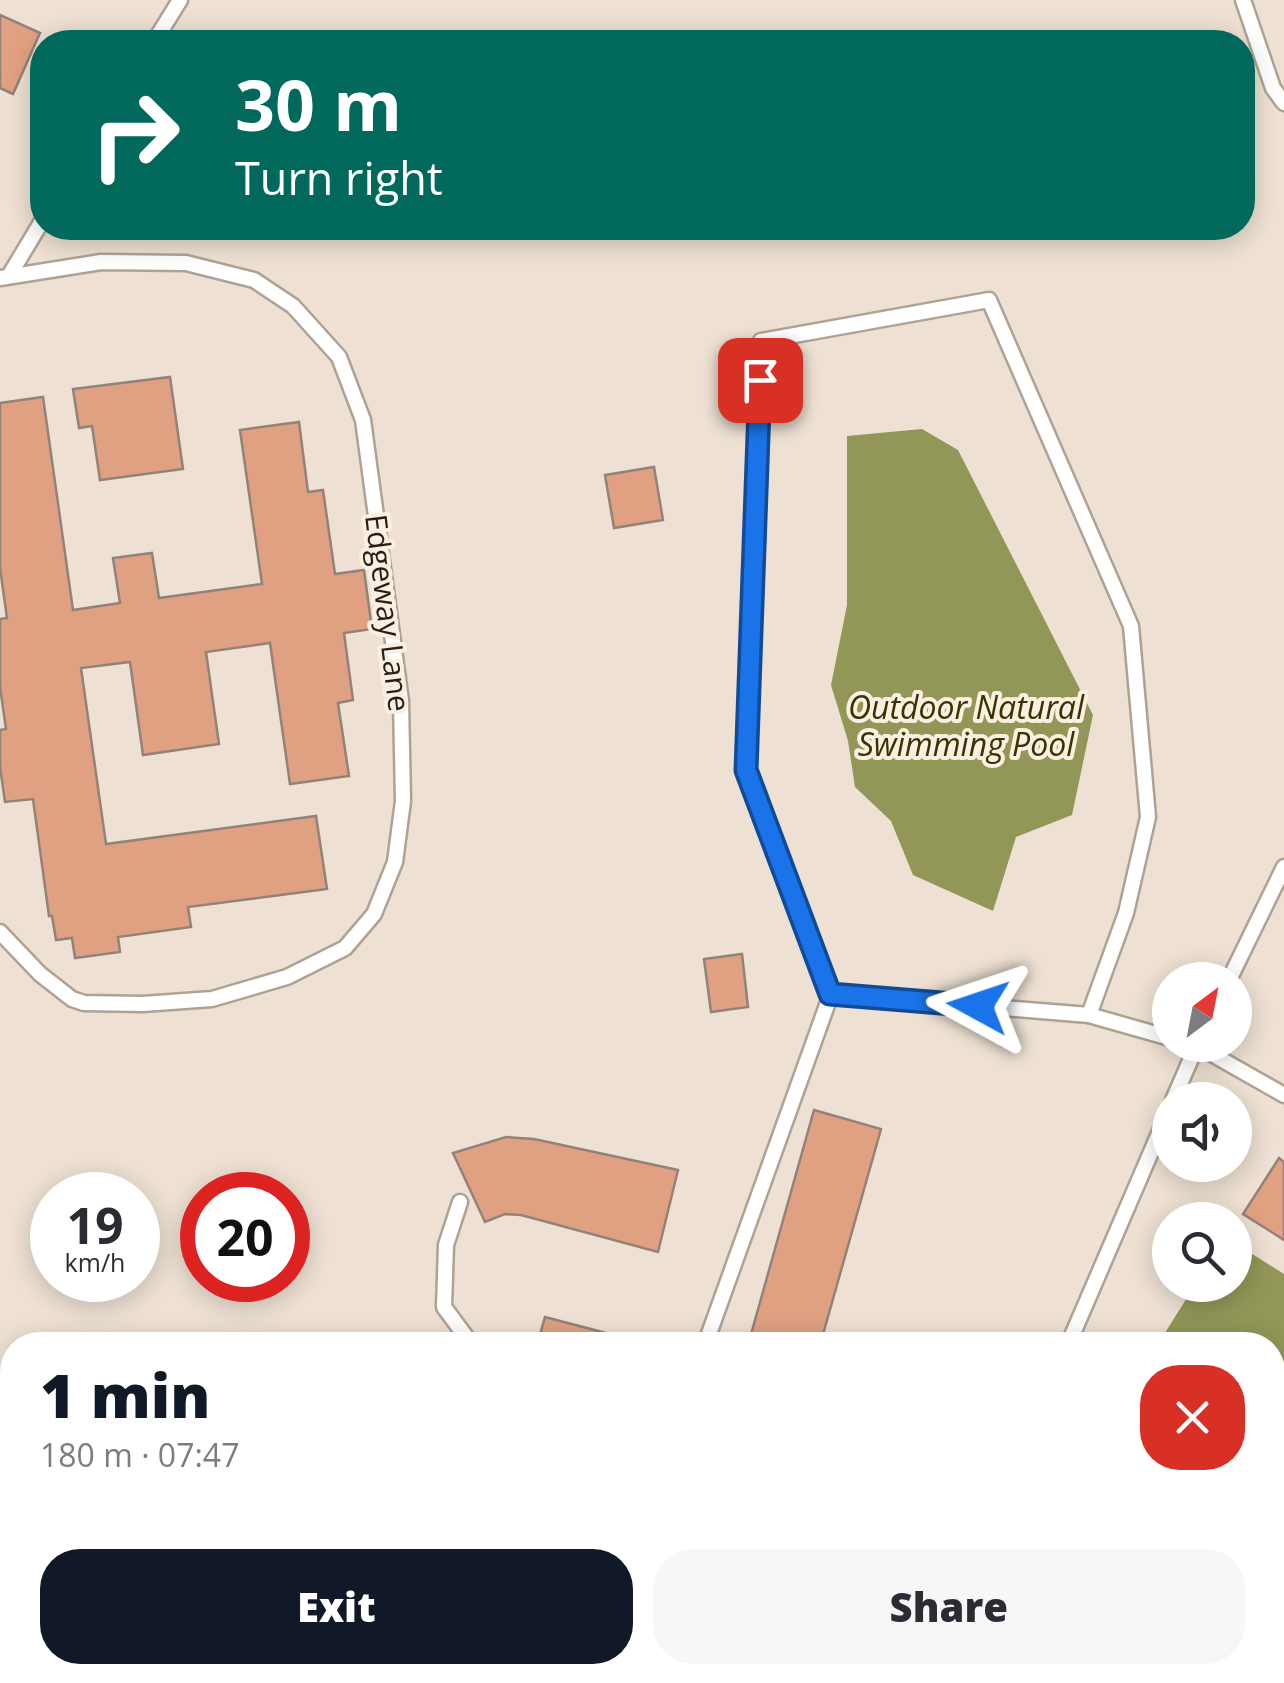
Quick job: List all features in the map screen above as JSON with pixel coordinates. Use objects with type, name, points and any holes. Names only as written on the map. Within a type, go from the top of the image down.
[{"type":"lane","points":[[161,30],[180,0]]},
{"type":"lane","points":[[1244,0],[1254,30]]},
{"type":"lane","points":[[1255,33],[1273,88],[1284,103]]},
{"type":"lane","points":[[4,277],[30,239]]},
{"type":"lane","name":"Edgeway Lane","points":[[0,932],[40,974],[84,1004],[212,999],[288,978],[345,948],[374,914],[395,862],[403,800],[401,701],[362,420],[339,357],[294,306],[254,280],[186,262],[101,262],[4,277]]},
{"type":"lane","points":[[711,1332],[830,994],[746,770],[761,340],[990,300],[1130,626],[1148,817],[1126,913],[1088,1016]]},
{"type":"lane","points":[[1238,962],[1284,867]]},
{"type":"lane","points":[[830,994],[1088,1016],[1152,1033]]},
{"type":"lane","points":[[1227,1062],[1284,1094]]},
{"type":"lane","points":[[1074,1332],[1152,1150]]},
{"type":"lane","points":[[460,1202],[446,1245],[444,1307],[462,1332]]},
{"type":"water","name":"Outdoor Natural Swimming Pool","points":[[922,429],[958,450],[1093,715],[1072,815],[1016,837],[993,911],[913,875],[891,821],[855,787],[848,741],[831,685],[847,605],[847,436]]},
{"type":"water","points":[[1252,1254],[1284,1274],[1284,1332],[1166,1332],[1184,1302],[1252,1302]]},
{"type":"building","points":[[0,15],[33,30],[30,30],[30,56],[13,94],[0,88]]},
{"type":"building","points":[[170,377],[183,469],[100,480],[92,426],[79,428],[73,389]]},
{"type":"building","points":[[43,397],[73,610],[120,603],[113,558],[152,553],[159,598],[262,584],[240,430],[299,422],[308,492],[323,490],[335,574],[364,570],[372,629],[344,633],[353,700],[338,703],[349,776],[290,784],[270,643],[206,652],[219,744],[143,755],[130,662],[81,668],[106,844],[316,816],[327,889],[188,907],[191,927],[118,937],[120,952],[75,958],[72,938],[56,940],[49,916],[33,799],[5,802],[0,767],[0,730],[6,729],[0,687],[0,619],[7,618],[0,568],[0,403]]},
{"type":"building","points":[[654,467],[663,520],[614,528],[605,475]]},
{"type":"building","points":[[742,954],[748,1007],[711,1012],[704,959]]},
{"type":"building","points":[[814,1110],[881,1129],[824,1332],[752,1332]]},
{"type":"building","points":[[506,1137],[534,1139],[678,1170],[658,1252],[521,1215],[505,1214],[485,1222],[453,1153]]},
{"type":"building","points":[[1279,1158],[1284,1162],[1284,1240],[1252,1220],[1251,1202]]},
{"type":"building","points":[[545,1317],[602,1332],[541,1332]]},
{"type":"route","points":[[760,380],[746,770],[830,994],[978,1006]]}]
